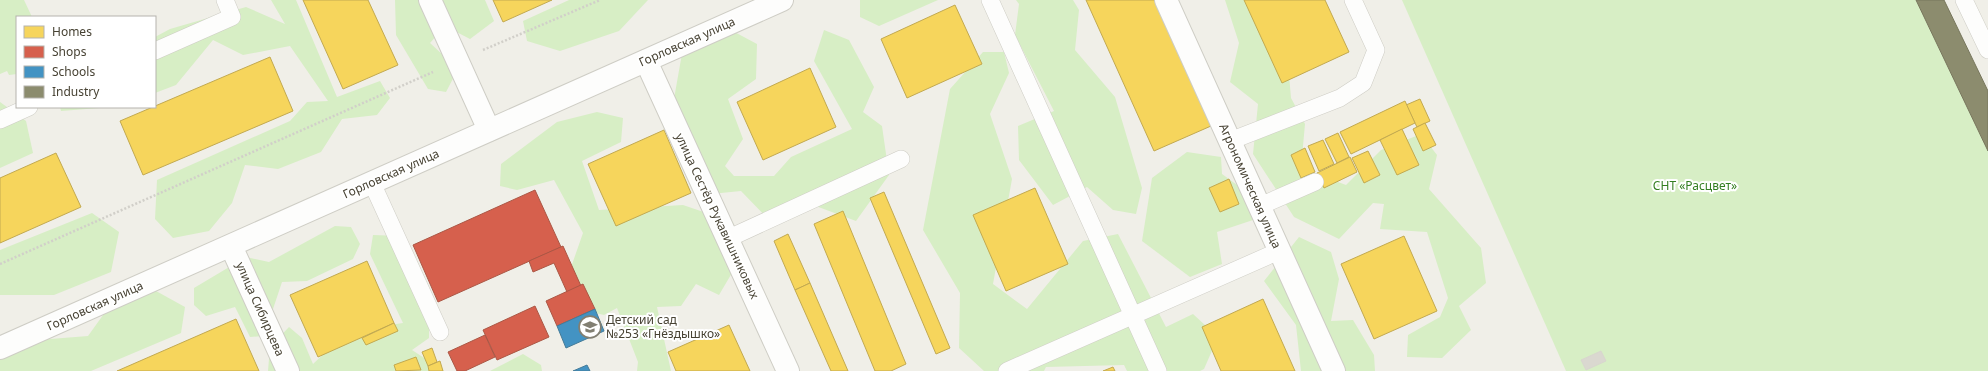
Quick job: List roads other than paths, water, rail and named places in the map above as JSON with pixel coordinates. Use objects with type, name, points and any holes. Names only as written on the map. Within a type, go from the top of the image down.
[{"type":"street","points":[[430,0],[489,130]]},
{"type":"street","name":"Горловская улица","points":[[0,348],[782,0]]},
{"type":"street","name":"Агрономическая улица","points":[[1166,0],[1334,371]]},
{"type":"street","name":"улица Сестёр Рукавишниковых","points":[[646,61],[788,371]]},
{"type":"street","name":"улица Сибирцева","points":[[232,246],[288,371]]},
{"type":"lane","points":[[156,51],[232,17],[225,0]]},
{"type":"lane","points":[[990,0],[1158,371]]},
{"type":"lane","points":[[1230,141],[1340,98],[1363,83],[1376,50],[1353,0]]},
{"type":"lane","points":[[1964,0],[1988,50]]},
{"type":"lane","points":[[0,120],[27,108]]},
{"type":"lane","points":[[728,238],[901,159]]},
{"type":"lane","points":[[1260,206],[1315,182]]},
{"type":"lane","points":[[372,183],[440,332]]},
{"type":"lane","points":[[1007,371],[1279,250]]},
{"type":"place","name":"Детский сад №253 «Гнёздышко»","points":[[590,327]]},
{"type":"park label","name":"СНТ «Расцвет»","points":[[1695,186]]}]
